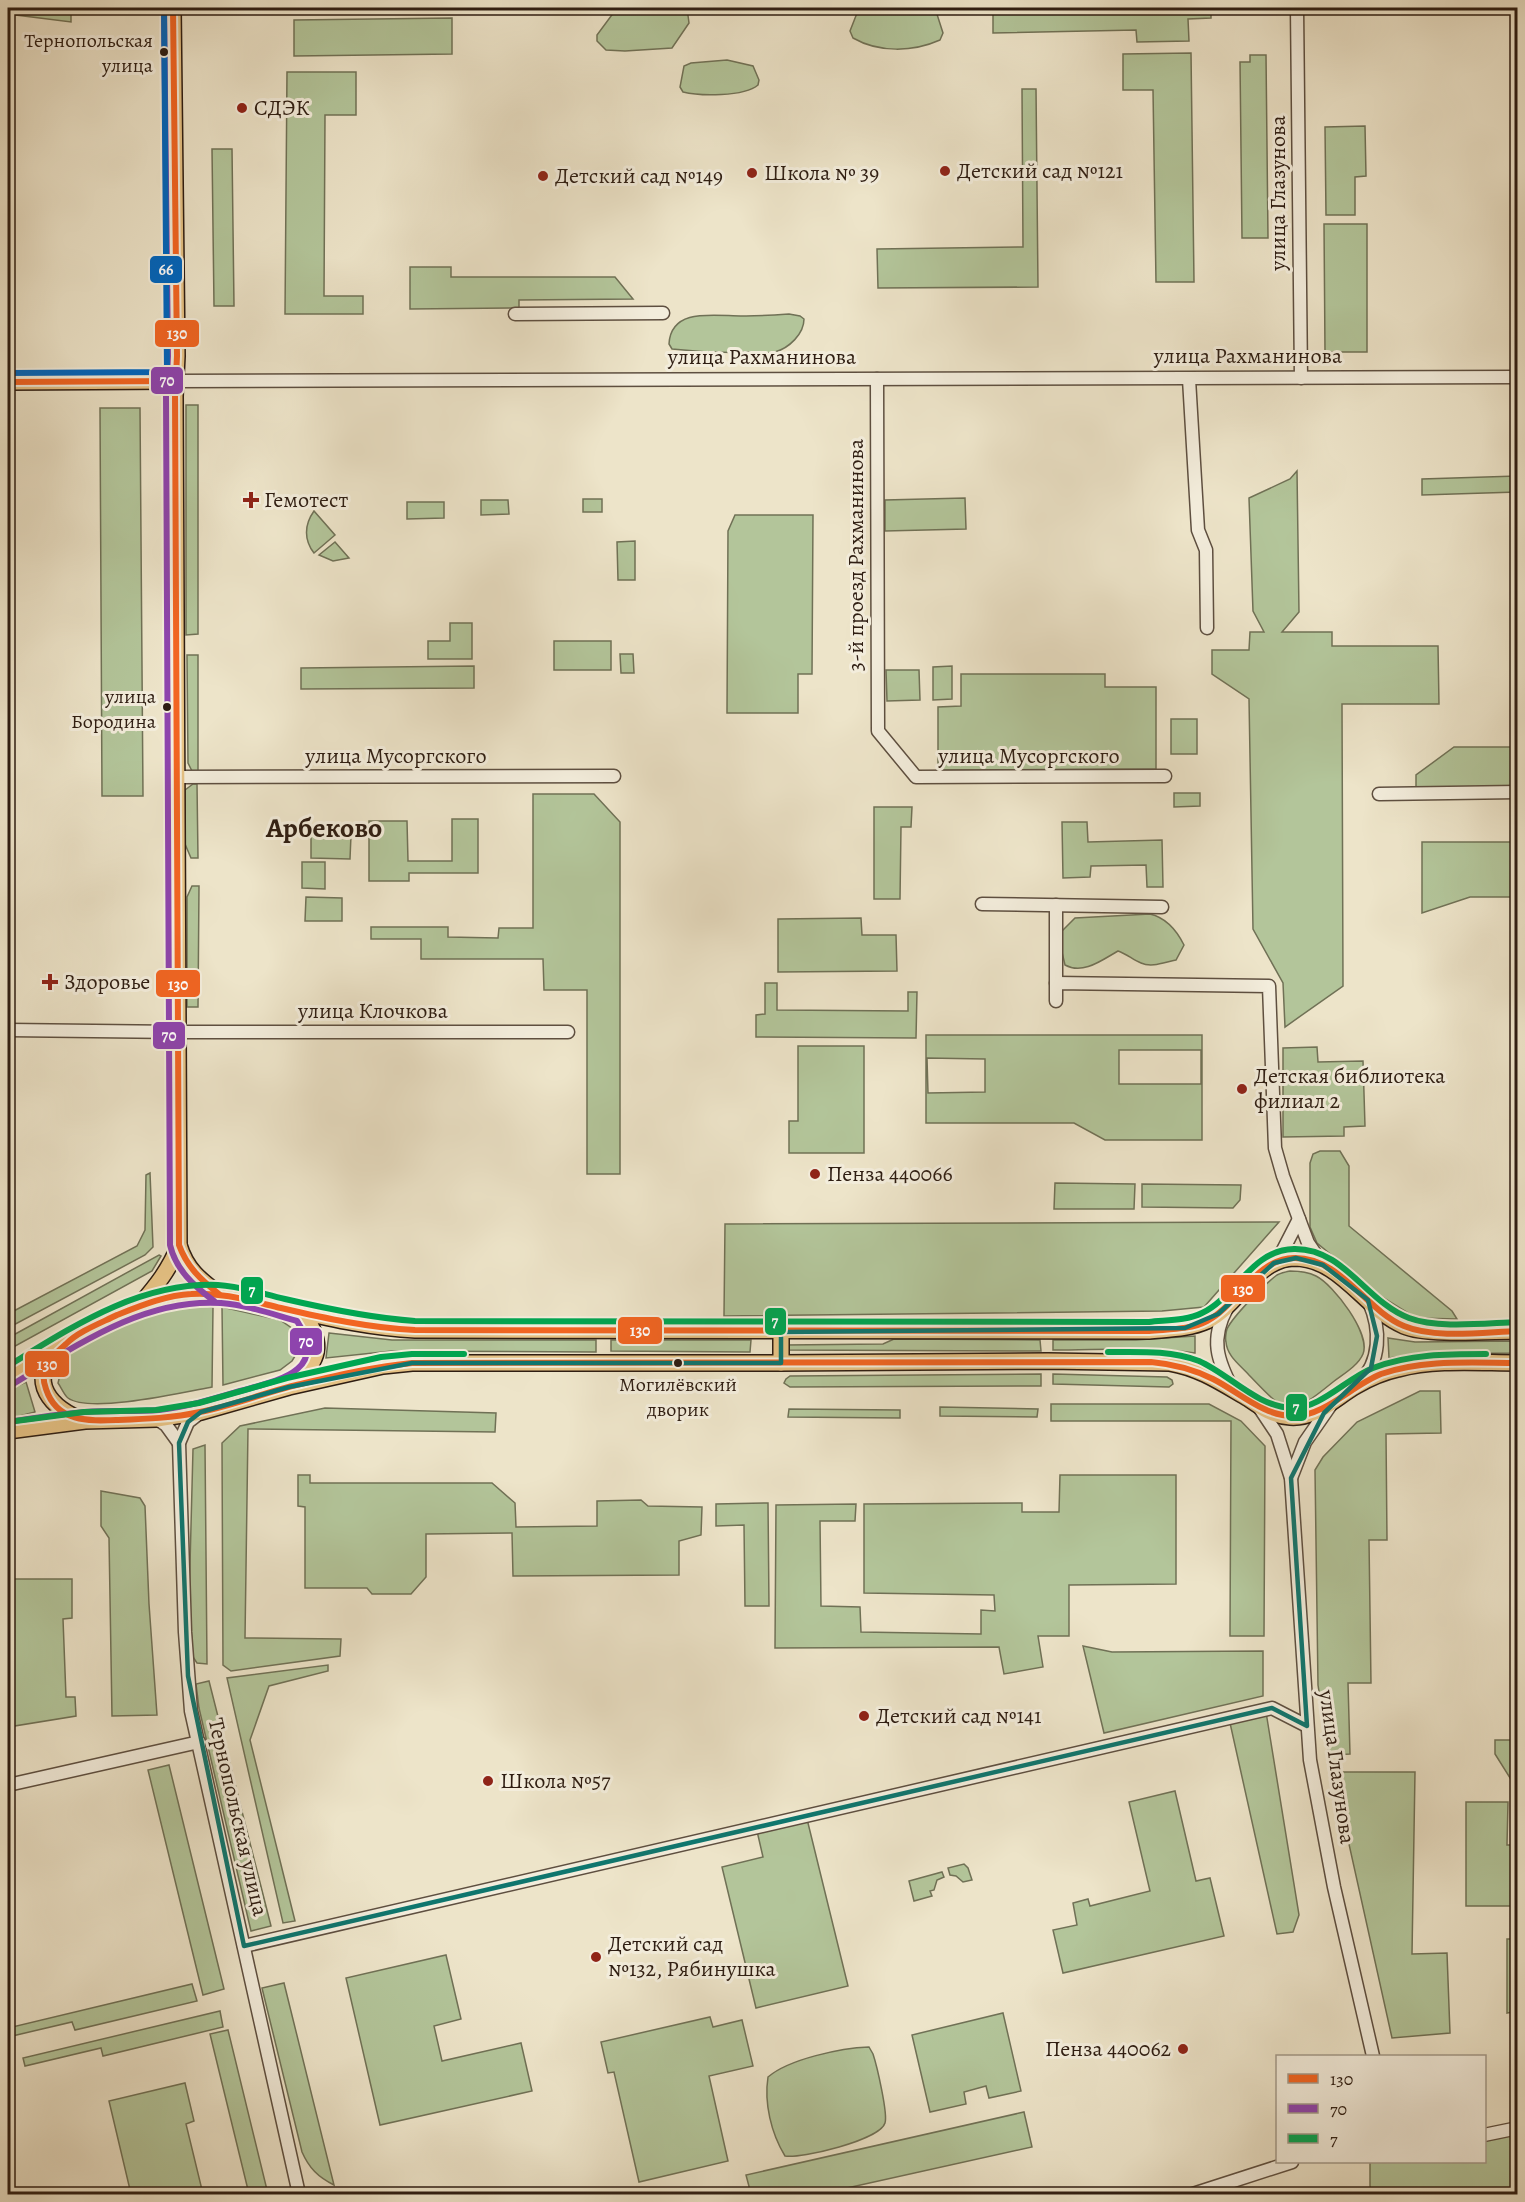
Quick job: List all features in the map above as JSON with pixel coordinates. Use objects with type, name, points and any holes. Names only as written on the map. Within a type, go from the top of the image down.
[{"type":"main road","points":[[139,1306],[163,1278],[179,1245],[175,381],[177,356],[173,8]]},
{"type":"main road","name":"улица Рахманинова","points":[[8,382],[175,381]]},
{"type":"main road","points":[[179,1245],[189,1268],[219,1294]]},
{"type":"main road","points":[[8,1376],[107,1320],[139,1306],[189,1294],[219,1294],[303,1313],[391,1329],[414,1330],[1149,1331],[1197,1325],[1213,1317],[1229,1304],[1270,1265],[1280,1260],[1296,1258],[1323,1265],[1393,1321],[1418,1330],[1518,1331]]},
{"type":"main road","points":[[289,1387],[307,1372],[315,1361],[317,1349],[312,1326],[303,1313]]},
{"type":"main road","points":[[781,1332],[781,1363]]},
{"type":"main road","points":[[70,1340],[50,1359],[43,1370],[43,1380],[47,1393],[55,1406],[68,1415],[85,1421]]},
{"type":"main road","points":[[8,1431],[85,1421],[157,1419],[201,1412],[289,1387],[383,1366],[412,1363],[1048,1360],[1161,1362],[1183,1365],[1196,1370],[1278,1416],[1293,1418],[1318,1411],[1356,1386],[1388,1372],[1422,1364],[1518,1363]]},
{"type":"street","name":"улица Глазунова","points":[[1297,8],[1301,378]]},
{"type":"street","points":[[515,314],[663,313]]},
{"type":"street","name":"улица Рахманинова","points":[[175,381],[1518,377]]},
{"type":"street","name":"3-й проезд Рахманинова","points":[[877,379],[878,731]]},
{"type":"street","points":[[1189,379],[1197,530],[1206,550],[1207,628]]},
{"type":"street","name":"улица Мусоргского","points":[[878,731],[916,777],[1166,776]]},
{"type":"street","name":"улица Мусоргского","points":[[177,777],[614,776]]},
{"type":"street","points":[[1379,794],[1518,792]]},
{"type":"street","points":[[982,904],[1162,908]]},
{"type":"street","points":[[1056,905],[1056,1001]]},
{"type":"street","points":[[1056,984],[1269,986],[1275,1148],[1308,1243],[1323,1265]]},
{"type":"street","points":[[8,1030],[179,1032]]},
{"type":"street","name":"улица Клочкова","points":[[179,1032],[568,1032]]},
{"type":"street","points":[[1270,1265],[1281,1254],[1299,1219]]},
{"type":"street","points":[[1356,1386],[1371,1368],[1376,1348],[1375,1324],[1368,1300]]},
{"type":"street","points":[[1229,1304],[1217,1330],[1216,1345],[1221,1365],[1233,1390]]},
{"type":"street","name":"улица Глазунова","points":[[1291,1478],[1305,1442],[1334,1401]]},
{"type":"street","name":"улица Глазунова","points":[[1257,1405],[1277,1434],[1291,1478],[1310,1760],[1324,1839],[1373,2055]]},
{"type":"street","points":[[179,1443],[188,1422],[201,1412]]},
{"type":"street","points":[[157,1419],[166,1425],[179,1443]]},
{"type":"street","name":"Тернопольская улица","points":[[179,1443],[188,1676],[192,1711],[299,2194]]},
{"type":"street","points":[[244,1946],[1272,1708],[1307,1726]]},
{"type":"street","points":[[8,1785],[199,1742]]},
{"type":"street","points":[[1486,2136],[1518,2128]]},
{"type":"street","points":[[1193,2194],[1289,2163]]},
{"type":"highlighted area","points":[[1296,1258],[1323,1265],[1368,1300],[1377,1336],[1371,1368],[1324,1413],[1291,1478],[1307,1726],[1272,1708],[244,1946],[188,1676],[179,1443],[188,1422],[201,1412],[289,1387],[412,1363],[781,1363],[781,1332],[1185,1328],[1218,1314],[1274,1263]]},
{"type":"green space","points":[[8,8],[71,8],[71,22],[8,14]]},
{"type":"green space","points":[[617,8],[687,8],[689,23],[672,48],[606,50],[597,41],[597,35]]},
{"type":"green space","points":[[859,8],[935,8],[943,33],[940,40],[907,49],[885,48],[863,43],[853,38],[850,31]]},
{"type":"green space","points":[[993,8],[1211,8],[1211,18],[1188,19],[1189,41],[1137,42],[1136,30],[993,33]]},
{"type":"green space","points":[[452,18],[452,54],[294,56],[294,20]]},
{"type":"green space","points":[[1191,53],[1194,282],[1156,282],[1153,90],[1123,90],[1123,54]]},
{"type":"green space","points":[[1250,55],[1266,55],[1268,238],[1242,238],[1240,62],[1250,62]]},
{"type":"green space","points":[[727,60],[753,66],[759,80],[758,85],[732,94],[710,95],[683,92],[680,87],[684,66],[691,63]]},
{"type":"green space","points":[[287,72],[356,72],[356,115],[325,115],[324,296],[363,296],[363,314],[285,314]]},
{"type":"green space","points":[[1022,89],[1036,89],[1038,287],[878,288],[877,249],[1023,247]]},
{"type":"green space","points":[[1365,126],[1366,176],[1355,177],[1355,215],[1326,215],[1325,127]]},
{"type":"green space","points":[[212,149],[232,149],[234,306],[214,306]]},
{"type":"green space","points":[[1324,224],[1367,224],[1367,352],[1325,352]]},
{"type":"green space","points":[[410,267],[451,267],[451,277],[615,277],[633,299],[519,300],[519,308],[410,309]]},
{"type":"green space","points":[[789,314],[804,319],[803,325],[799,335],[790,344],[775,352],[692,351],[672,349],[669,344],[672,332],[678,323],[687,318],[711,315]]},
{"type":"green space","points":[[186,405],[198,405],[198,634],[186,635]]},
{"type":"green space","points":[[100,408],[140,408],[143,796],[102,796]]},
{"type":"green space","points":[[1297,471],[1299,612],[1282,632],[1332,632],[1332,646],[1438,646],[1439,704],[1342,704],[1343,986],[1285,1027],[1283,983],[1253,929],[1249,699],[1212,674],[1212,650],[1249,650],[1250,632],[1264,632],[1253,611],[1249,498],[1290,479]]},
{"type":"green space","points":[[1517,476],[1517,492],[1422,495],[1422,479]]},
{"type":"green space","points":[[8,490],[13,490],[13,541],[8,541]]},
{"type":"green space","points":[[965,498],[966,529],[885,531],[885,500]]},
{"type":"green space","points":[[583,499],[602,499],[602,512],[583,512]]},
{"type":"green space","points":[[481,500],[508,500],[509,514],[481,515]]},
{"type":"green space","points":[[407,502],[444,502],[444,518],[407,519]]},
{"type":"green space","points":[[314,511],[335,535],[314,553],[308,543],[306,532]]},
{"type":"green space","points":[[735,515],[813,515],[812,674],[798,674],[798,713],[727,713],[728,531]]},
{"type":"green space","points":[[635,541],[635,580],[618,580],[617,542]]},
{"type":"green space","points":[[335,542],[349,558],[333,561],[319,555]]},
{"type":"green space","points":[[450,623],[472,623],[472,659],[428,659],[428,641],[450,641]]},
{"type":"green space","points":[[554,641],[611,641],[611,670],[554,670]]},
{"type":"green space","points":[[620,654],[633,654],[634,673],[621,673]]},
{"type":"green space","points":[[187,655],[198,655],[198,771],[192,771],[188,763]]},
{"type":"green space","points":[[474,666],[474,688],[301,689],[301,668]]},
{"type":"green space","points":[[952,666],[952,699],[933,700],[933,667]]},
{"type":"green space","points":[[886,670],[919,670],[920,700],[887,701]]},
{"type":"green space","points":[[961,674],[1105,674],[1105,687],[1156,687],[1156,769],[938,770],[938,707],[961,706]]},
{"type":"green space","points":[[1171,719],[1197,719],[1197,754],[1171,754]]},
{"type":"green space","points":[[1454,747],[1517,747],[1517,788],[1416,789],[1416,775]]},
{"type":"green space","points":[[197,784],[198,858],[191,858],[185,844],[185,790]]},
{"type":"green space","points":[[1174,793],[1200,793],[1200,806],[1174,807]]},
{"type":"green space","points":[[533,794],[594,794],[620,822],[620,1174],[587,1174],[587,990],[544,990],[543,959],[421,959],[421,939],[371,939],[371,927],[448,927],[448,937],[498,938],[499,928],[533,928]]},
{"type":"green space","points":[[874,807],[912,807],[911,827],[901,827],[900,899],[874,899]]},
{"type":"green space","points":[[452,819],[478,819],[478,873],[409,873],[409,881],[369,881],[369,821],[407,821],[408,861],[452,861]]},
{"type":"green space","points":[[1062,822],[1087,822],[1088,842],[1162,840],[1163,887],[1147,887],[1146,865],[1091,866],[1090,877],[1063,878]]},
{"type":"green space","points":[[311,835],[351,835],[350,859],[311,858]]},
{"type":"green space","points":[[1422,842],[1517,842],[1517,897],[1470,897],[1422,913]]},
{"type":"green space","points":[[302,862],[325,862],[325,889],[302,888]]},
{"type":"green space","points":[[192,886],[199,886],[198,1007],[187,1007],[187,897]]},
{"type":"green space","points":[[306,897],[342,898],[342,921],[305,921]]},
{"type":"green space","points":[[1150,914],[1166,922],[1175,930],[1184,945],[1176,960],[1154,965],[1145,964],[1118,951],[1085,967],[1072,968],[1065,965],[1061,948],[1061,932],[1075,918]]},
{"type":"green space","points":[[861,918],[862,935],[896,935],[897,971],[778,972],[778,919]]},
{"type":"green space","points":[[765,983],[777,983],[777,1010],[908,1011],[908,992],[917,992],[916,1038],[756,1037],[756,1015],[765,1014]]},
{"type":"green space","points":[[926,1035],[1202,1035],[1202,1140],[1105,1140],[1074,1123],[926,1123]],"holes":[[[1119,1050],[1201,1050],[1201,1084],[1119,1084]],[[927,1058],[985,1059],[985,1092],[928,1093]]]},
{"type":"green space","points":[[798,1046],[864,1046],[864,1153],[789,1153],[789,1121],[798,1121]]},
{"type":"green space","points":[[1317,1047],[1318,1062],[1363,1061],[1365,1126],[1344,1127],[1344,1136],[1283,1137],[1283,1048]]},
{"type":"green space","points":[[1320,1151],[1340,1151],[1349,1166],[1349,1226],[1452,1311],[1457,1319],[1416,1318],[1382,1297],[1317,1243],[1310,1227],[1310,1163],[1313,1154]]},
{"type":"green space","points":[[150,1173],[153,1247],[145,1255],[8,1328],[8,1314],[137,1246],[145,1230],[146,1175]]},
{"type":"green space","points":[[1055,1183],[1135,1184],[1134,1209],[1054,1209]]},
{"type":"green space","points":[[1142,1184],[1241,1185],[1240,1200],[1233,1208],[1142,1207]]},
{"type":"green space","name":"Могилёвский дворик","points":[[1279,1222],[1204,1307],[1162,1311],[724,1316],[725,1224]]},
{"type":"green space","points":[[159,1255],[161,1256],[152,1271],[8,1350],[8,1338]]},
{"type":"green space","points":[[1290,1271],[1313,1275],[1332,1289],[1356,1323],[1364,1345],[1361,1358],[1350,1370],[1307,1402],[1289,1407],[1272,1398],[1238,1364],[1229,1352],[1226,1339],[1230,1323],[1250,1300],[1277,1275]]},
{"type":"green space","points":[[188,1303],[213,1307],[212,1387],[116,1403],[79,1402],[65,1395],[58,1383],[63,1363],[77,1344],[109,1325],[160,1306]]},
{"type":"green space","points":[[222,1307],[280,1320],[296,1331],[300,1348],[292,1361],[280,1370],[223,1385]]},
{"type":"green space","points":[[329,1333],[392,1340],[596,1340],[596,1352],[392,1351],[326,1358]]},
{"type":"green space","points":[[1195,1336],[1195,1353],[1142,1349],[1053,1350],[1053,1340],[1136,1340]]},
{"type":"green space","points":[[1388,1338],[1415,1342],[1517,1341],[1517,1353],[1416,1354],[1389,1358]]},
{"type":"green space","points":[[894,1339],[1040,1340],[1041,1351],[785,1350],[785,1345],[883,1344]]},
{"type":"green space","points":[[611,1340],[751,1340],[750,1352],[611,1351]]},
{"type":"green space","points":[[1041,1374],[1041,1386],[790,1387],[784,1383],[790,1376]]},
{"type":"green space","points":[[1053,1374],[1167,1377],[1172,1380],[1173,1384],[1169,1387],[1053,1384]]},
{"type":"green space","points":[[26,1382],[35,1412],[8,1419],[8,1390]]},
{"type":"green space","points":[[1420,1391],[1440,1391],[1441,1433],[1386,1434],[1387,1540],[1369,1540],[1371,1683],[1348,1683],[1350,1754],[1329,1755],[1318,1685],[1315,1470],[1323,1457],[1357,1422]]},
{"type":"green space","points":[[1051,1404],[1209,1404],[1241,1421],[1265,1446],[1264,1636],[1230,1636],[1231,1421],[1051,1421]]},
{"type":"green space","points":[[940,1407],[1038,1409],[1037,1417],[940,1416]]},
{"type":"green space","points":[[325,1408],[496,1413],[495,1432],[248,1429],[245,1638],[341,1639],[340,1656],[231,1671],[223,1665],[222,1443],[240,1426]]},
{"type":"green space","points":[[789,1409],[900,1410],[900,1418],[788,1417]]},
{"type":"green space","points":[[205,1445],[207,1664],[197,1663],[193,1657],[189,1603],[193,1449]]},
{"type":"green space","points":[[298,1475],[310,1475],[310,1483],[492,1483],[515,1503],[516,1527],[597,1526],[597,1501],[641,1500],[648,1506],[702,1507],[701,1535],[679,1541],[679,1575],[513,1576],[512,1533],[426,1534],[426,1577],[411,1594],[372,1594],[367,1588],[305,1588],[305,1507],[298,1506]]},
{"type":"green space","points":[[1060,1475],[1176,1475],[1176,1584],[1069,1585],[1069,1636],[1038,1636],[1043,1667],[1004,1674],[999,1647],[775,1648],[776,1505],[856,1504],[855,1521],[820,1521],[821,1606],[860,1607],[861,1632],[981,1634],[981,1610],[995,1611],[994,1595],[864,1593],[864,1504],[1022,1503],[1022,1512],[1059,1512]]},
{"type":"green space","points":[[101,1491],[140,1498],[145,1506],[157,1715],[112,1716],[109,1538],[101,1526]]},
{"type":"green space","points":[[768,1503],[769,1606],[745,1606],[744,1525],[716,1526],[716,1504]]},
{"type":"green space","points":[[8,1579],[72,1579],[72,1618],[63,1619],[66,1697],[75,1697],[76,1716],[8,1727]]},
{"type":"green space","points":[[1083,1646],[1112,1652],[1263,1651],[1263,1696],[1104,1733]]},
{"type":"green space","points":[[328,1665],[328,1671],[269,1686],[250,1740],[295,1921],[283,1923],[227,1678]]},
{"type":"green space","points":[[209,1681],[271,1926],[251,1931],[199,1708],[196,1684]]},
{"type":"green space","points":[[1266,1712],[1299,1915],[1293,1932],[1277,1934],[1230,1723]]},
{"type":"green space","points":[[1495,1740],[1517,1740],[1517,1789],[1495,1754]]},
{"type":"green space","points":[[169,1765],[224,1989],[203,1995],[148,1770]]},
{"type":"green space","points":[[1333,1772],[1415,1772],[1412,1954],[1447,1953],[1450,2033],[1392,2038]]},
{"type":"green space","points":[[1175,1791],[1196,1881],[1210,1878],[1224,1936],[1063,1973],[1053,1930],[1077,1925],[1073,1903],[1088,1899],[1090,1906],[1150,1891],[1129,1802]]},
{"type":"green space","points":[[1466,1802],[1508,1802],[1507,1845],[1517,1845],[1517,1906],[1466,1906]]},
{"type":"green space","points":[[807,1819],[848,1986],[756,2008],[722,1867],[763,1857],[757,1831]]},
{"type":"green space","points":[[964,1864],[972,1880],[963,1882],[956,1876],[950,1875],[948,1868]]},
{"type":"green space","points":[[942,1872],[944,1877],[937,1880],[934,1890],[930,1891],[932,1896],[914,1901],[909,1881]]},
{"type":"green space","points":[[1507,1939],[1517,1939],[1518,2011],[1507,2013]]},
{"type":"green space","points":[[446,1955],[461,2019],[434,2026],[442,2061],[521,2043],[532,2091],[380,2125],[346,1978]]},
{"type":"green space","points":[[284,1983],[334,2185],[315,2172],[302,2152],[262,1988]]},
{"type":"green space","points":[[192,1984],[197,2001],[75,2030],[72,2022],[8,2037],[8,2028]]},
{"type":"green space","points":[[220,2011],[223,2027],[103,2056],[101,2048],[25,2066],[23,2058]]},
{"type":"green space","points":[[1003,2013],[1021,2091],[989,2098],[986,2086],[964,2092],[966,2104],[930,2112],[912,2035]]},
{"type":"green space","points":[[710,2017],[713,2027],[742,2020],[753,2066],[709,2076],[728,2161],[639,2182],[614,2072],[608,2073],[601,2042]]},
{"type":"green space","points":[[228,2030],[268,2194],[249,2194],[210,2034]]},
{"type":"green space","points":[[869,2047],[879,2079],[885,2123],[870,2136],[855,2142],[807,2154],[785,2156],[770,2118],[767,2097],[768,2077],[802,2060],[844,2050]]},
{"type":"green space","points":[[185,2083],[194,2121],[186,2124],[203,2194],[131,2194],[109,2101]]},
{"type":"green space","points":[[1024,2112],[1032,2147],[820,2194],[751,2194],[746,2175]]},
{"type":"green space","points":[[1517,2132],[1517,2194],[1372,2194],[1370,2163],[1486,2163],[1486,2140]]},
{"type":"transit line","name":"70","points":[[164,8],[168,356],[166,396],[170,1245],[181,1270],[214,1301]]},
{"type":"transit line","name":"66","points":[[8,373],[167,372],[164,8]]},
{"type":"transit line","name":"130","points":[[173,8],[177,356],[175,396],[179,1245],[195,1272],[219,1294]]},
{"type":"transit line","name":"130","points":[[8,382],[175,381]]},
{"type":"transit line","name":"7","points":[[8,1366],[57,1336],[107,1310],[161,1291],[189,1286],[235,1287],[333,1310],[415,1321],[1149,1322],[1183,1319],[1202,1313],[1214,1306],[1266,1257],[1279,1251],[1294,1249],[1312,1251],[1327,1257],[1341,1266],[1380,1300],[1409,1318],[1448,1324],[1518,1322]]},
{"type":"transit line","name":"130","points":[[1518,1331],[1445,1334],[1416,1330],[1390,1318],[1326,1266],[1311,1260],[1294,1258],[1280,1260],[1268,1266],[1228,1305],[1207,1321],[1186,1328],[1149,1331],[415,1330],[347,1322],[248,1300],[203,1294],[163,1299],[117,1315],[84,1331],[71,1339],[51,1359],[45,1369],[44,1381],[51,1400],[66,1414],[86,1420],[107,1420],[190,1414],[321,1379],[412,1363],[1151,1362],[1198,1372],[1262,1408],[1295,1416],[1306,1415],[1328,1406],[1370,1379],[1397,1369],[1448,1363],[1518,1363]]},
{"type":"transit line","name":"70","points":[[8,1422],[85,1412],[159,1410],[220,1397],[269,1383],[294,1371],[303,1363],[307,1352],[306,1338],[297,1321],[231,1304],[192,1303],[164,1308],[111,1327],[13,1384]]},
{"type":"transit line","name":"7","points":[[1108,1352],[1154,1352],[1188,1357],[1210,1367],[1267,1402],[1292,1408],[1313,1404],[1363,1373],[1387,1363],[1429,1356],[1486,1354]]},
{"type":"transit line","name":"7","points":[[8,1422],[84,1412],[156,1410],[199,1403],[287,1378],[381,1357],[412,1354],[464,1354]]},
{"type":"place","name":"Тернопольская улица","points":[[164,52]]},
{"type":"place","name":"СДЭК","points":[[242,108]]},
{"type":"place","name":"Детский сад №121","points":[[945,171]]},
{"type":"place","name":"Школа № 39","points":[[752,173]]},
{"type":"place","name":"Детский сад №149","points":[[543,176]]},
{"type":"place","name":"Гемотест","points":[[251,500]]},
{"type":"place","name":"улица Бородина","points":[[167,707]]},
{"type":"place","name":"Здоровье","points":[[50,982]]},
{"type":"place","name":"Детская библиотека филиал 2","points":[[1242,1089]]},
{"type":"place","name":"Пенза 440066","points":[[815,1174]]},
{"type":"place","name":"Могилёвский дворик","points":[[678,1363]]},
{"type":"place","name":"Детский сад №141","points":[[864,1716]]},
{"type":"place","name":"Школа №57","points":[[488,1781]]},
{"type":"place","name":"Детский сад №132, Рябинушка","points":[[596,1957]]},
{"type":"place","name":"Пенза 440062","points":[[1183,2049]]},
{"type":"district","name":"Арбеково","points":[[324,828]]}]
